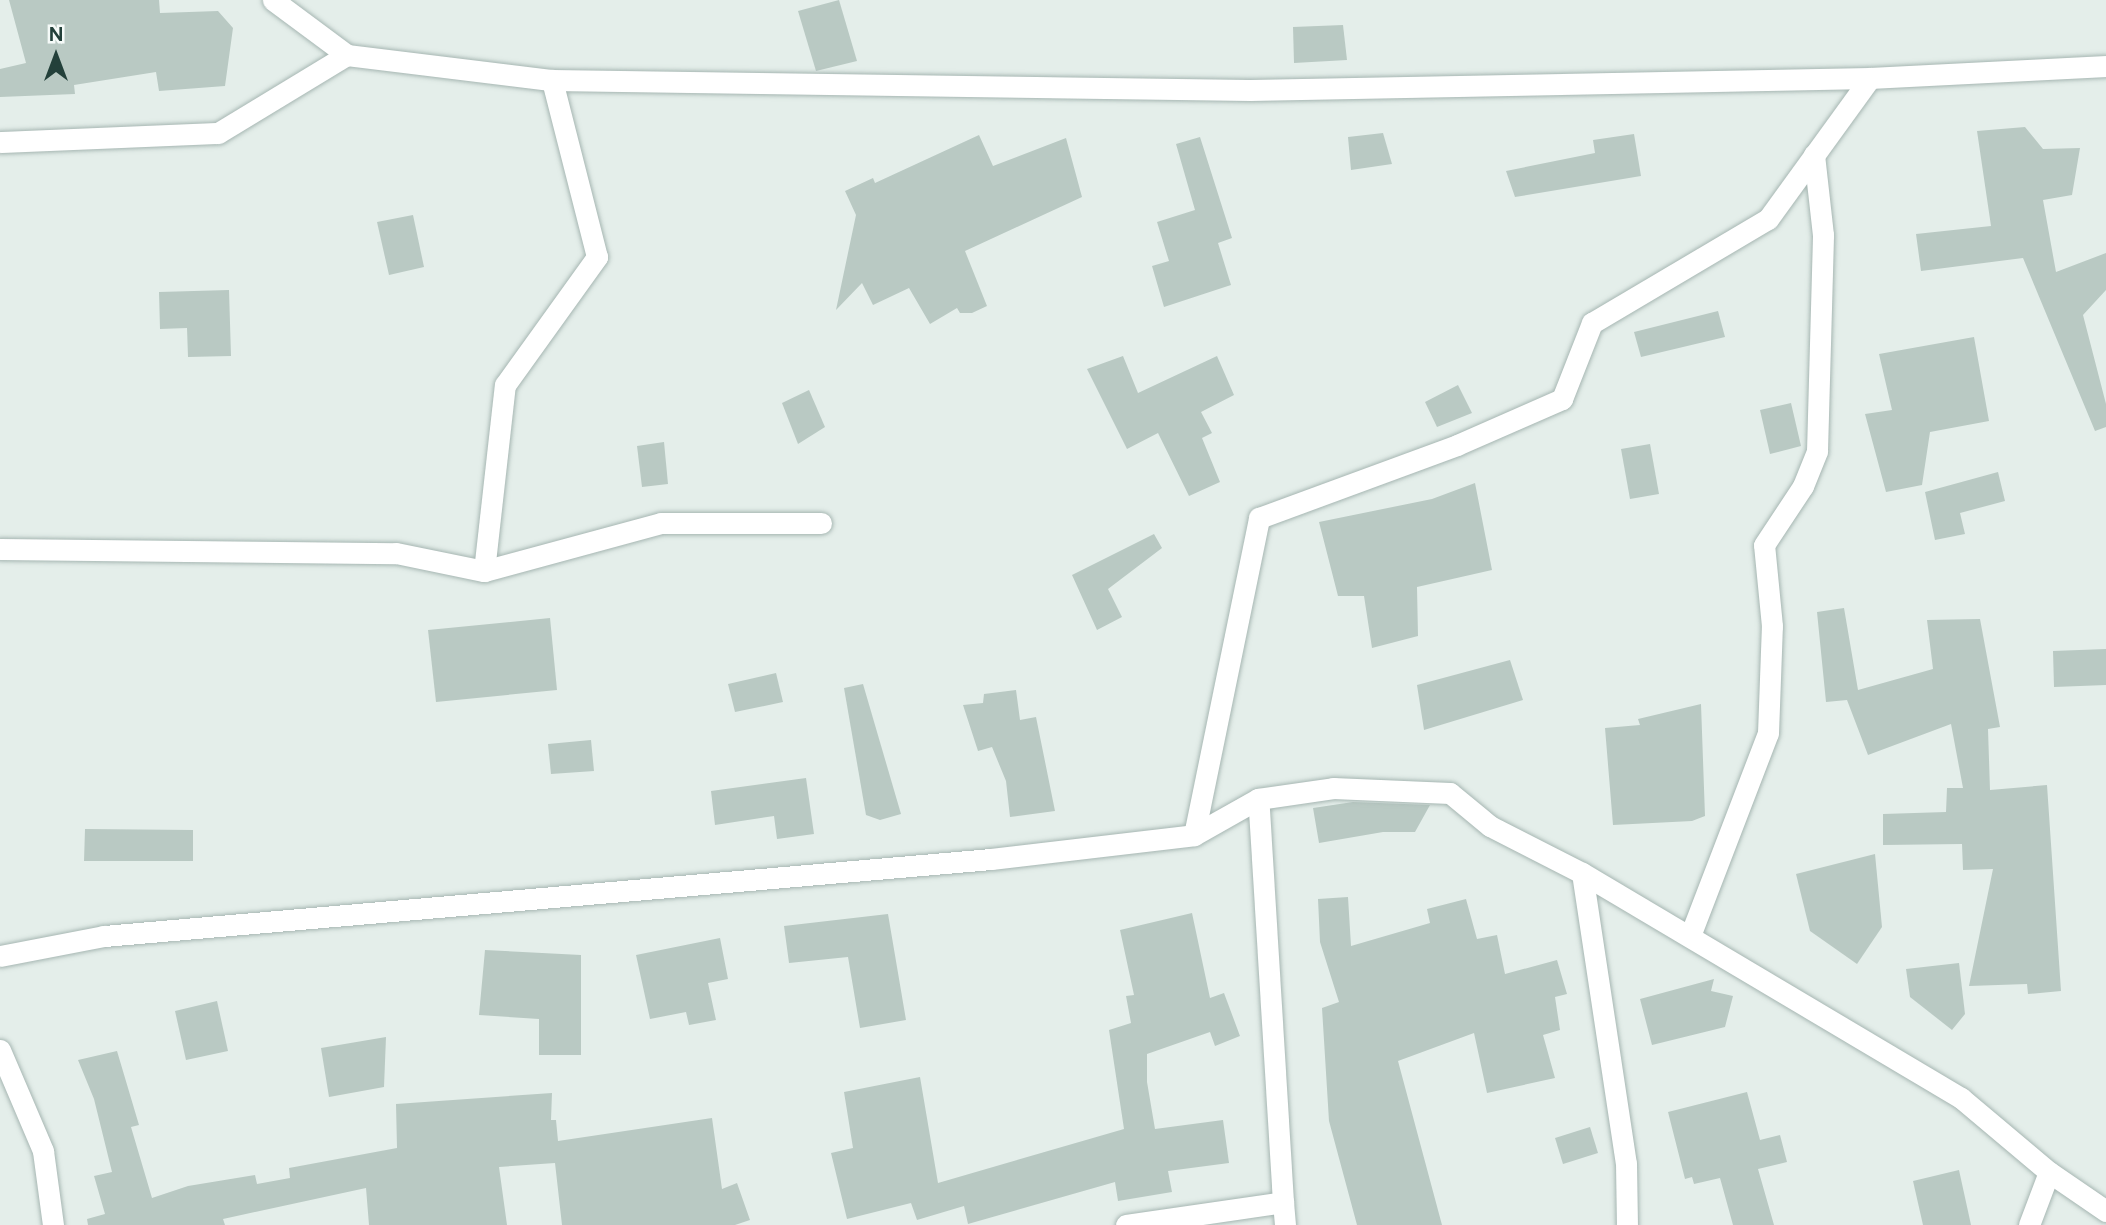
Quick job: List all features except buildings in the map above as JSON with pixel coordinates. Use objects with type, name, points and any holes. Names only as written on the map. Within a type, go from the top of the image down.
[{"type":"street","points":[[273,0],[347,55],[552,80],[1250,90],[1870,78],[2106,66]]},
{"type":"street","points":[[0,142],[218,133],[347,55]]},
{"type":"street","points":[[1194,835],[1259,518],[1457,445],[1562,399],[1592,323],[1769,219],[1870,78]]},
{"type":"street","points":[[484,571],[505,385],[597,257],[552,80]]},
{"type":"street","points":[[1690,936],[1768,733],[1772,625],[1764,545],[1803,486],[1817,451],[1823,235],[1814,155]]},
{"type":"street","points":[[0,548],[396,553],[484,571],[662,523],[821,523]]},
{"type":"street","points":[[0,956],[104,936],[991,859],[1194,835],[1258,799],[1333,788],[1450,793],[1490,826],[1582,873],[1961,1098],[2049,1172],[2106,1211]]},
{"type":"street","points":[[1258,799],[1285,1225]]},
{"type":"street","points":[[1582,873],[1626,1163],[1627,1225]]},
{"type":"street","points":[[0,1050],[43,1152],[53,1225]]},
{"type":"street","points":[[2029,1225],[2049,1172]]},
{"type":"street","points":[[1126,1225],[1283,1202]]}]
